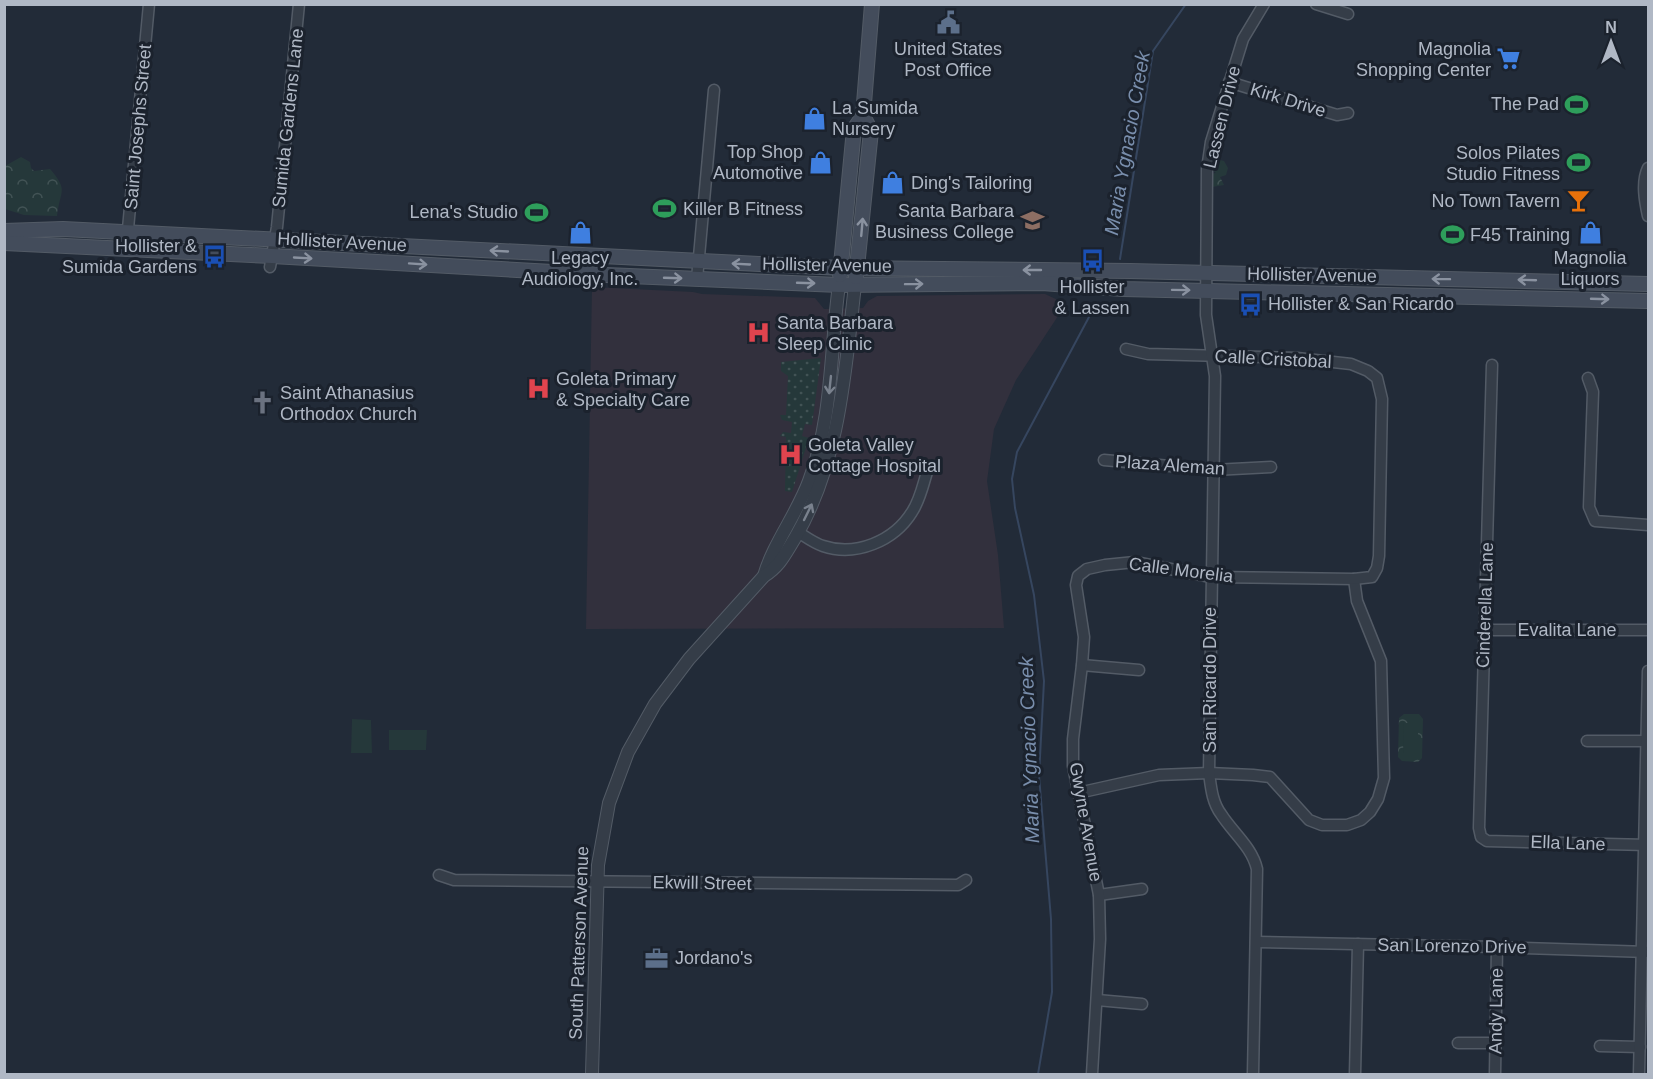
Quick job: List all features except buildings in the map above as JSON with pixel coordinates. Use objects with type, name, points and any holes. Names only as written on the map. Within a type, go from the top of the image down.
[{"type":"main road","name":"South Patterson Avenue","points":[[839,285],[854,129],[863,116],[872,4]]},
{"type":"main road","name":"South Patterson Avenue","points":[[855,285],[871,131],[863,116]]},
{"type":"main road","name":"Hollister Avenue","points":[[4,231],[63,229],[857,269],[1091,270],[1648,284]]},
{"type":"main road","name":"Hollister Avenue","points":[[4,243],[271,262],[839,285],[1042,283],[1123,289],[1648,301]]},
{"type":"street","name":"Saint Josephs Street","points":[[126,250],[149,4]]},
{"type":"street","name":"Sumida Gardens Lane","points":[[271,262],[299,4]]},
{"type":"street","name":"Lassen Drive","points":[[1206,273],[1207,169],[1211,142],[1243,39],[1264,4]]},
{"type":"street","points":[[1316,4],[1348,14]]},
{"type":"street","name":"Kirk Drive","points":[[1229,82],[1337,114],[1348,113]]},
{"type":"street","points":[[697,279],[714,90]]},
{"type":"street","points":[[1648,168],[1645,174],[1648,210]]},
{"type":"street","name":"San Ricardo Drive","points":[[1206,273],[1207,325],[1215,376],[1209,773],[1212,795],[1219,813],[1254,858],[1257,869],[1253,1074]]},
{"type":"street","name":"South Patterson Avenue","points":[[764,576],[768,562],[809,481],[818,454],[830,383],[839,285]]},
{"type":"street","name":"South Patterson Avenue","points":[[592,1074],[597,882],[600,842],[609,803],[639,729],[672,678],[764,576],[776,568],[798,532],[818,487],[837,426],[845,379],[855,285]]},
{"type":"street","name":"Calle Cristobal","points":[[1126,349],[1148,354],[1297,358],[1351,364],[1368,371]]},
{"type":"street","points":[[1078,793],[1159,775],[1209,773],[1270,777],[1310,819],[1322,825],[1347,825],[1370,812],[1378,799],[1384,778],[1380,661],[1357,601],[1354,579],[1372,577],[1377,568],[1382,399],[1377,378],[1368,371],[1377,362]]},
{"type":"street","name":"Cinderella Lane","points":[[1487,841],[1481,837],[1479,828],[1492,365]]},
{"type":"street","points":[[1588,378],[1593,392],[1589,507],[1595,521],[1648,525]]},
{"type":"street","name":"Plaza Aleman","points":[[1104,460],[1214,470],[1271,467]]},
{"type":"street","points":[[798,532],[824,546],[835,548],[855,549],[876,543],[898,530],[913,511],[927,472]]},
{"type":"street","name":"Calle Morelia","points":[[1082,572],[1105,565],[1135,562],[1211,577],[1354,579]]},
{"type":"street","name":"Gwyne Avenue","points":[[1082,572],[1076,585],[1084,637],[1083,665],[1073,739],[1073,766],[1099,895],[1100,939],[1092,1074]]},
{"type":"street","name":"Evalita Lane","points":[[1485,630],[1648,630]]},
{"type":"street","points":[[1083,665],[1139,670]]},
{"type":"street","points":[[1639,1074],[1645,952],[1648,671]]},
{"type":"street","points":[[1587,741],[1646,741]]},
{"type":"street","name":"Ella Lane","points":[[1487,841],[1646,845]]},
{"type":"street","name":"Ekwill Street","points":[[439,875],[450,880],[597,882],[958,885],[966,880]]},
{"type":"street","points":[[1099,895],[1142,889]]},
{"type":"street","name":"San Lorenzo Drive","points":[[1256,942],[1645,952]]},
{"type":"street","points":[[1355,1074],[1358,944]]},
{"type":"street","name":"Andy Lane","points":[[1495,1074],[1497,947]]},
{"type":"street","points":[[1097,1000],[1143,1004]]},
{"type":"street","points":[[1458,1043],[1496,1043]]},
{"type":"street","points":[[1600,1046],[1640,1047]]},
{"type":"shaded area","name":"Goleta Valley Cottage Hospital","points":[[592,287],[815,298],[824,309],[863,308],[868,301],[877,296],[1045,294],[1060,301],[1060,313],[1016,380],[994,429],[987,481],[998,555],[1004,628],[586,629]]},
{"type":"green space","points":[[21,157],[30,162],[34,171],[50,169],[60,182],[62,191],[57,216],[24,215],[5,209],[5,166]]},
{"type":"green space","points":[[1216,159],[1224,161],[1228,168],[1226,175],[1220,177],[1224,185],[1212,187],[1210,174],[1216,173],[1212,170],[1212,161],[1215,162]]},
{"type":"green space","points":[[821,358],[812,425],[805,424],[802,436],[809,438],[792,492],[785,491],[786,437],[780,436],[783,432],[791,433],[792,422],[782,420],[780,415],[786,415],[788,376],[781,371],[781,362]]},
{"type":"green space","points":[[1404,714],[1419,714],[1423,719],[1422,758],[1418,762],[1402,761],[1398,757],[1399,718]]},
{"type":"green space","points":[[352,719],[371,720],[372,753],[351,753]]},
{"type":"green space","points":[[1404,723],[1418,723],[1418,753],[1403,753]]},
{"type":"green space","points":[[389,730],[427,730],[426,750],[389,750]]},
{"type":"waterway","name":"Maria Ygnacio Creek","points":[[1120,259],[1153,51],[1186,4]]},
{"type":"waterway","name":"Maria Ygnacio Creek","points":[[1038,1074],[1052,992],[1051,919],[1039,776],[1044,681],[1034,595],[1015,508],[1012,479],[1017,452],[1097,302]]},
{"type":"place","name":"United States Post Office","points":[[948,23]]},
{"type":"place","name":"Magnolia Shopping Center","points":[[1509,59]]},
{"type":"place","name":"The Pad","points":[[1577,104]]},
{"type":"place","name":"La Sumida Nursery","points":[[814,118]]},
{"type":"place","name":"Top Shop Automotive","points":[[821,162]]},
{"type":"place","name":"Solos Pilates Studio Fitness","points":[[1578,163]]},
{"type":"place","name":"Ding's Tailoring","points":[[893,183]]},
{"type":"place","name":"No Town Tavern","points":[[1578,201]]},
{"type":"place","name":"Killer B Fitness","points":[[665,209]]},
{"type":"place","name":"Lena's Studio","points":[[536,212]]},
{"type":"place","name":"Santa Barbara Business College","points":[[1032,221]]},
{"type":"place","name":"Legacy Audiology, Inc.","points":[[580,232]]},
{"type":"place","name":"Magnolia Liquors","points":[[1590,232]]},
{"type":"place","name":"F45 Training","points":[[1452,235]]},
{"type":"place","name":"Hollister & Sumida Gardens","points":[[215,256]]},
{"type":"place","name":"Hollister & Lassen","points":[[1092,261]]},
{"type":"place","name":"Hollister & San Ricardo","points":[[1250,304]]},
{"type":"place","name":"Santa Barbara Sleep Clinic","points":[[759,333]]},
{"type":"place","name":"Goleta Primary & Specialty Care","points":[[538,389]]},
{"type":"place","name":"Saint Athanasius Orthodox Church","points":[[262,403]]},
{"type":"place","name":"Goleta Valley Cottage Hospital","points":[[790,455]]},
{"type":"place","name":"Jordano's","points":[[657,958]]}]
